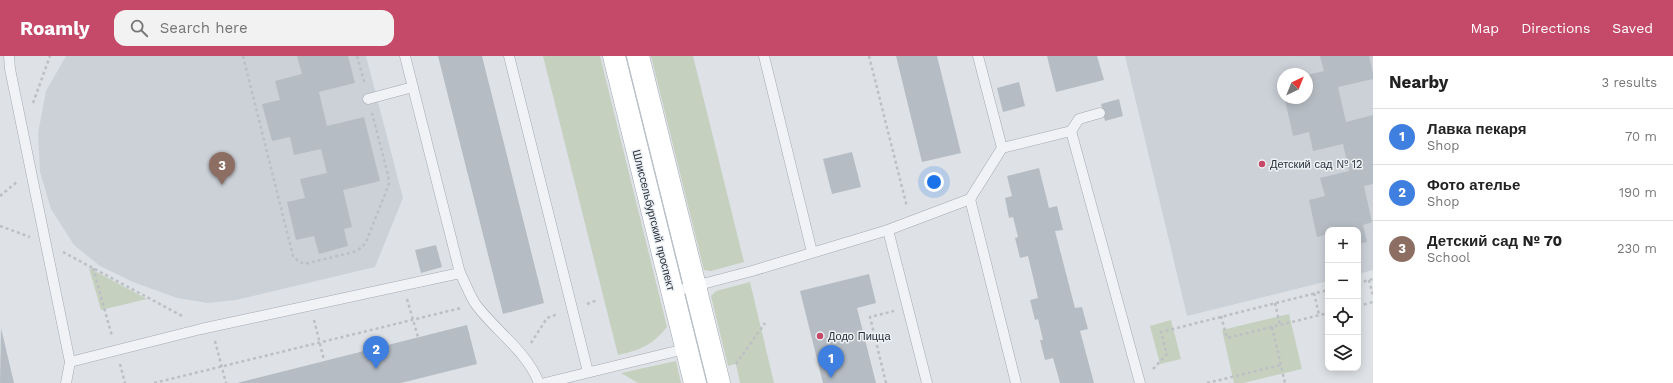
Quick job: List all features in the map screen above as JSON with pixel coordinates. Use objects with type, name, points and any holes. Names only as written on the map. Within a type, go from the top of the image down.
[{"type":"main road","name":"Шлиссельбургский проспект","points":[[614,56],[695,383]]},
{"type":"main road","points":[[638,56],[709,344],[725,376]]},
{"type":"lane","points":[[9,56],[10,69],[70,362],[66,383]]},
{"type":"lane","points":[[405,56],[460,273],[476,304],[497,329],[523,355],[534,370],[539,383]]},
{"type":"lane","points":[[509,56],[588,372]]},
{"type":"lane","points":[[764,56],[812,252]]},
{"type":"lane","points":[[978,56],[1002,148]]},
{"type":"lane","points":[[368,99],[413,87]]},
{"type":"lane","points":[[1100,113],[1078,118],[1071,131],[1140,383]]},
{"type":"lane","points":[[672,292],[888,230],[970,199],[1002,148],[1071,131]]},
{"type":"lane","points":[[970,199],[1016,383]]},
{"type":"lane","points":[[888,230],[927,383]]},
{"type":"lane","points":[[70,362],[201,329],[460,273]]},
{"type":"lane","points":[[545,383],[709,344]]},
{"type":"path","points":[[23,132],[50,56]]},
{"type":"path","points":[[243,56],[293,256],[304,264],[354,252],[361,248],[366,242],[387,192],[389,184],[388,175],[357,56]]},
{"type":"path","points":[[869,56],[911,221]]},
{"type":"path","points":[[0,196],[31,170]]},
{"type":"path","points":[[0,226],[45,243],[181,316],[201,329]]},
{"type":"path","points":[[92,268],[116,350]]},
{"type":"path","points":[[1361,282],[1373,279]]},
{"type":"path","points":[[1369,280],[1373,296]]},
{"type":"path","points":[[404,285],[418,337]]},
{"type":"path","points":[[1151,372],[1166,354],[1161,332],[1325,291]]},
{"type":"path","points":[[1314,293],[1319,315]]},
{"type":"path","points":[[523,355],[546,318],[598,300]]},
{"type":"path","points":[[1361,305],[1373,302]]},
{"type":"path","points":[[1275,303],[1280,325]]},
{"type":"path","points":[[154,383],[476,304]]},
{"type":"path","points":[[310,305],[324,360]]},
{"type":"path","points":[[886,383],[870,317],[908,308]]},
{"type":"path","points":[[1221,316],[1227,338],[1325,314]]},
{"type":"path","points":[[725,376],[765,323]]},
{"type":"path","points":[[212,327],[226,383]]},
{"type":"path","points":[[1272,327],[1285,383]]},
{"type":"path","points":[[1207,383],[1281,365]]},
{"type":"shaded area","points":[[66,56],[366,56],[403,198],[375,267],[236,300],[208,303],[177,298],[133,282],[100,266],[74,245],[51,209],[40,172],[38,133],[46,91]]},
{"type":"shaded area","name":"Детский сад № 12","points":[[1125,56],[1373,56],[1373,270],[1361,273],[1361,227],[1325,227],[1325,282],[1187,316]]},
{"type":"green space","points":[[543,56],[600,56],[667,327],[656,338],[640,349],[618,355]]},
{"type":"green space","points":[[651,56],[693,56],[744,262],[711,271],[704,270]]},
{"type":"green space","points":[[89,268],[147,299],[101,310]]},
{"type":"green space","points":[[750,282],[774,383],[740,383],[736,364],[728,366],[711,296],[716,291]]},
{"type":"green space","points":[[1289,314],[1302,369],[1243,383],[1234,383],[1222,330]]},
{"type":"green space","points":[[1171,320],[1181,359],[1160,364],[1150,326]]},
{"type":"green space","points":[[676,361],[681,383],[638,383],[621,373]]},
{"type":"building","points":[[297,56],[348,56],[355,83],[319,92],[327,126],[364,117],[380,181],[343,190],[352,227],[344,229],[348,246],[319,254],[314,236],[296,240],[287,202],[305,198],[300,179],[327,173],[321,149],[294,155],[290,137],[272,141],[262,104],[280,100],[275,81],[302,74]]},
{"type":"building","points":[[438,56],[482,56],[544,303],[503,314]]},
{"type":"building","points":[[896,56],[937,56],[961,153],[922,162]]},
{"type":"building","points":[[1047,56],[1097,56],[1104,80],[1056,92]]},
{"type":"building","points":[[1320,56],[1369,56],[1373,79],[1338,87],[1346,122],[1373,115],[1373,184],[1364,186],[1372,222],[1363,225],[1367,242],[1361,243],[1361,227],[1325,227],[1325,235],[1317,237],[1309,200],[1325,196],[1320,178],[1349,171],[1343,144],[1313,151],[1309,132],[1293,136],[1286,104],[1313,104],[1313,74],[1324,71]]},
{"type":"building","points":[[1019,82],[1025,106],[1003,112],[997,88]]},
{"type":"building","points":[[1119,99],[1123,116],[1105,121],[1101,104]]},
{"type":"building","points":[[852,152],[861,187],[832,194],[823,159]]},
{"type":"building","points":[[1039,168],[1049,208],[1057,206],[1063,230],[1055,231],[1075,308],[1082,307],[1088,329],[1080,331],[1094,383],[1060,383],[1053,358],[1045,360],[1040,340],[1043,340],[1038,319],[1035,320],[1030,300],[1038,298],[1028,256],[1020,258],[1015,238],[1018,237],[1013,217],[1009,218],[1005,198],[1012,196],[1007,176]]},
{"type":"building","points":[[436,245],[442,267],[421,273],[415,250]]},
{"type":"building","points":[[869,274],[876,303],[857,308],[876,383],[823,383],[800,291]]},
{"type":"building","points":[[467,325],[477,364],[401,383],[237,383]]},
{"type":"building","points":[[1,328],[14,383],[0,383]]},
{"type":"place","name":"Детский сад № 12","points":[[1262,164]]},
{"type":"place","name":"Детский сад № 70","points":[[222,185]]},
{"type":"place","name":"Додо Пицца","points":[[820,336]]},
{"type":"place","name":"Фото ателье","points":[[376,369]]},
{"type":"place","name":"Лавка пекаря","points":[[831,378]]}]
